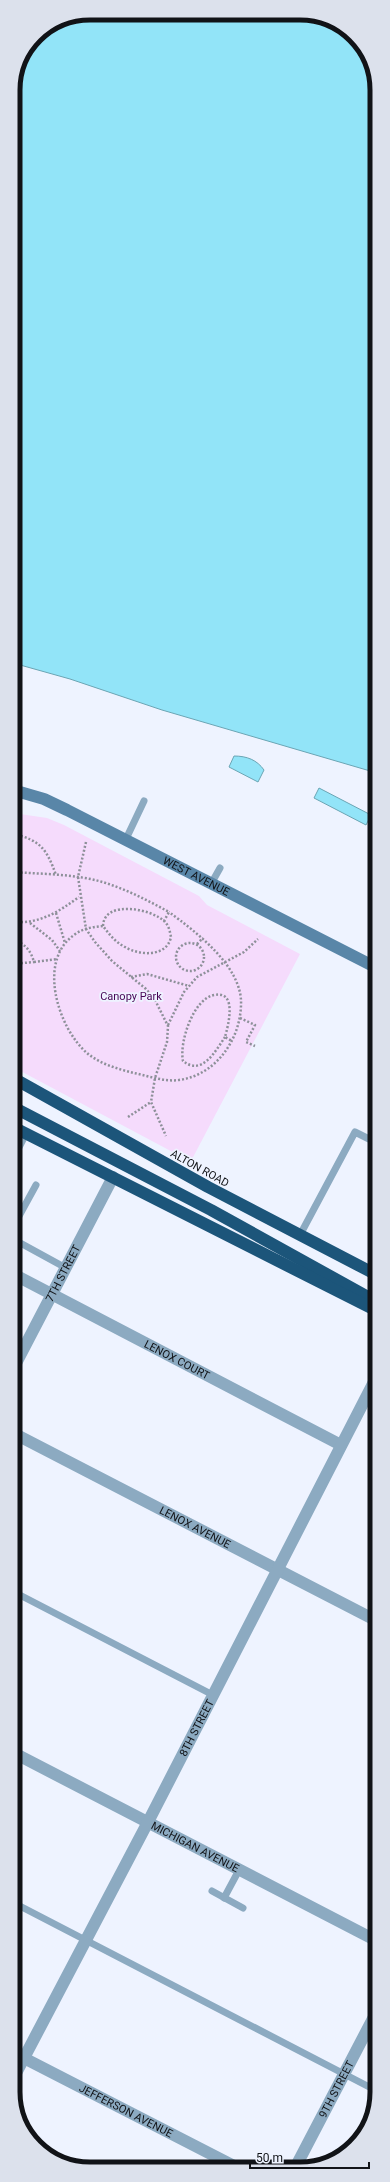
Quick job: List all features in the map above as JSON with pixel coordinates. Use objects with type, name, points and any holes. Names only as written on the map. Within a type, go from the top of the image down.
[{"type":"highway","name":"ALTON ROAD","points":[[20,1082],[208,1187],[370,1271]]},
{"type":"highway","points":[[20,1111],[211,1210],[370,1298]]},
{"type":"highway","points":[[20,1131],[370,1307]]},
{"type":"street","name":"WEST AVENUE","points":[[20,792],[44,799],[126,838],[212,884],[370,964]]},
{"type":"street","name":"7TH STREET","points":[[20,1357],[113,1177]]},
{"type":"street","name":"LENOX COURT","points":[[20,1278],[341,1445]]},
{"type":"street","name":"8TH STREET","points":[[20,2053],[86,1940],[370,1389]]},
{"type":"street","name":"LENOX AVENUE","points":[[20,1436],[370,1617]]},
{"type":"street","name":"MICHIGAN AVENUE","points":[[20,1756],[370,1937]]},
{"type":"street","name":"9TH STREET","points":[[298,2162],[370,2024]]},
{"type":"street","name":"JEFFERSON AVENUE","points":[[20,2056],[226,2162]]},
{"type":"lane","points":[[126,838],[144,801]]},
{"type":"lane","points":[[212,884],[220,868]]},
{"type":"lane","points":[[300,1236],[355,1132],[370,1140]]},
{"type":"lane","points":[[20,1146],[26,1134]]},
{"type":"lane","points":[[20,1214],[36,1185]]},
{"type":"lane","points":[[20,1243],[66,1268]]},
{"type":"lane","points":[[20,1595],[213,1695]]},
{"type":"lane","points":[[224,1898],[239,1870]]},
{"type":"lane","points":[[212,1892],[243,1908]]},
{"type":"lane","points":[[20,1906],[370,2087]]},
{"type":"path","points":[[20,836],[36,841],[45,849],[56,875]]},
{"type":"path","points":[[86,842],[78,877],[79,897],[86,928],[95,942],[112,962],[155,1000],[168,1026]]},
{"type":"path","points":[[20,886],[21,873],[78,877],[99,881],[123,889],[169,912],[203,938],[224,963],[240,991],[240,1018],[232,1041],[220,1058],[209,1068],[196,1075],[179,1080],[154,1078],[114,1068],[86,1053],[72,1035],[61,1014],[55,994],[60,951],[65,943],[74,934],[86,928],[103,926]]},
{"type":"path","points":[[20,922],[29,922],[49,917],[79,897]]},
{"type":"path","points":[[122,909],[148,913],[164,921],[170,930],[170,943],[160,952],[149,953],[126,948],[110,936],[103,926],[103,920],[108,913],[122,909]]},
{"type":"path","points":[[164,921],[169,912]]},
{"type":"path","points":[[56,913],[65,943]]},
{"type":"path","points":[[29,922],[52,940],[60,951]]},
{"type":"path","points":[[197,944],[203,938]]},
{"type":"path","points":[[166,1136],[151,1102],[154,1078],[164,1056],[168,1026],[189,986],[197,977],[244,952],[258,939]]},
{"type":"path","points":[[189,942],[197,944],[204,951],[205,958],[202,966],[195,971],[187,971],[182,969],[177,962],[176,956],[178,949],[183,944],[189,942]]},
{"type":"path","points":[[20,943],[31,952],[34,962]]},
{"type":"path","points":[[20,963],[58,959]]},
{"type":"path","points":[[195,971],[197,977]]},
{"type":"path","points":[[130,977],[147,974],[189,986]]},
{"type":"path","points":[[214,994],[222,996],[228,1001],[231,1010],[225,1037],[207,1061],[198,1066],[188,1066],[182,1061],[180,1051],[184,1033],[197,1009],[214,994]]},
{"type":"path","points":[[240,1018],[254,1025],[246,1042],[255,1046]]},
{"type":"path","points":[[225,1037],[232,1041]]},
{"type":"path","points":[[128,1117],[151,1102]]},
{"type":"green space","name":"Canopy Park","points":[[20,814],[47,818],[64,825],[199,896],[207,905],[300,954],[190,1163],[182,1157],[20,1071]]},
{"type":"water","points":[[300,20],[314,21],[323,24],[335,29],[346,37],[358,51],[368,72],[370,90],[370,771],[162,710],[70,679],[20,665],[20,85],[22,72],[27,59],[34,47],[55,29],[67,24],[81,21]]},
{"type":"water","points":[[234,756],[251,759],[264,770],[258,782],[229,767]]},
{"type":"water","points":[[319,788],[370,814],[370,817],[366,825],[314,798]]}]
